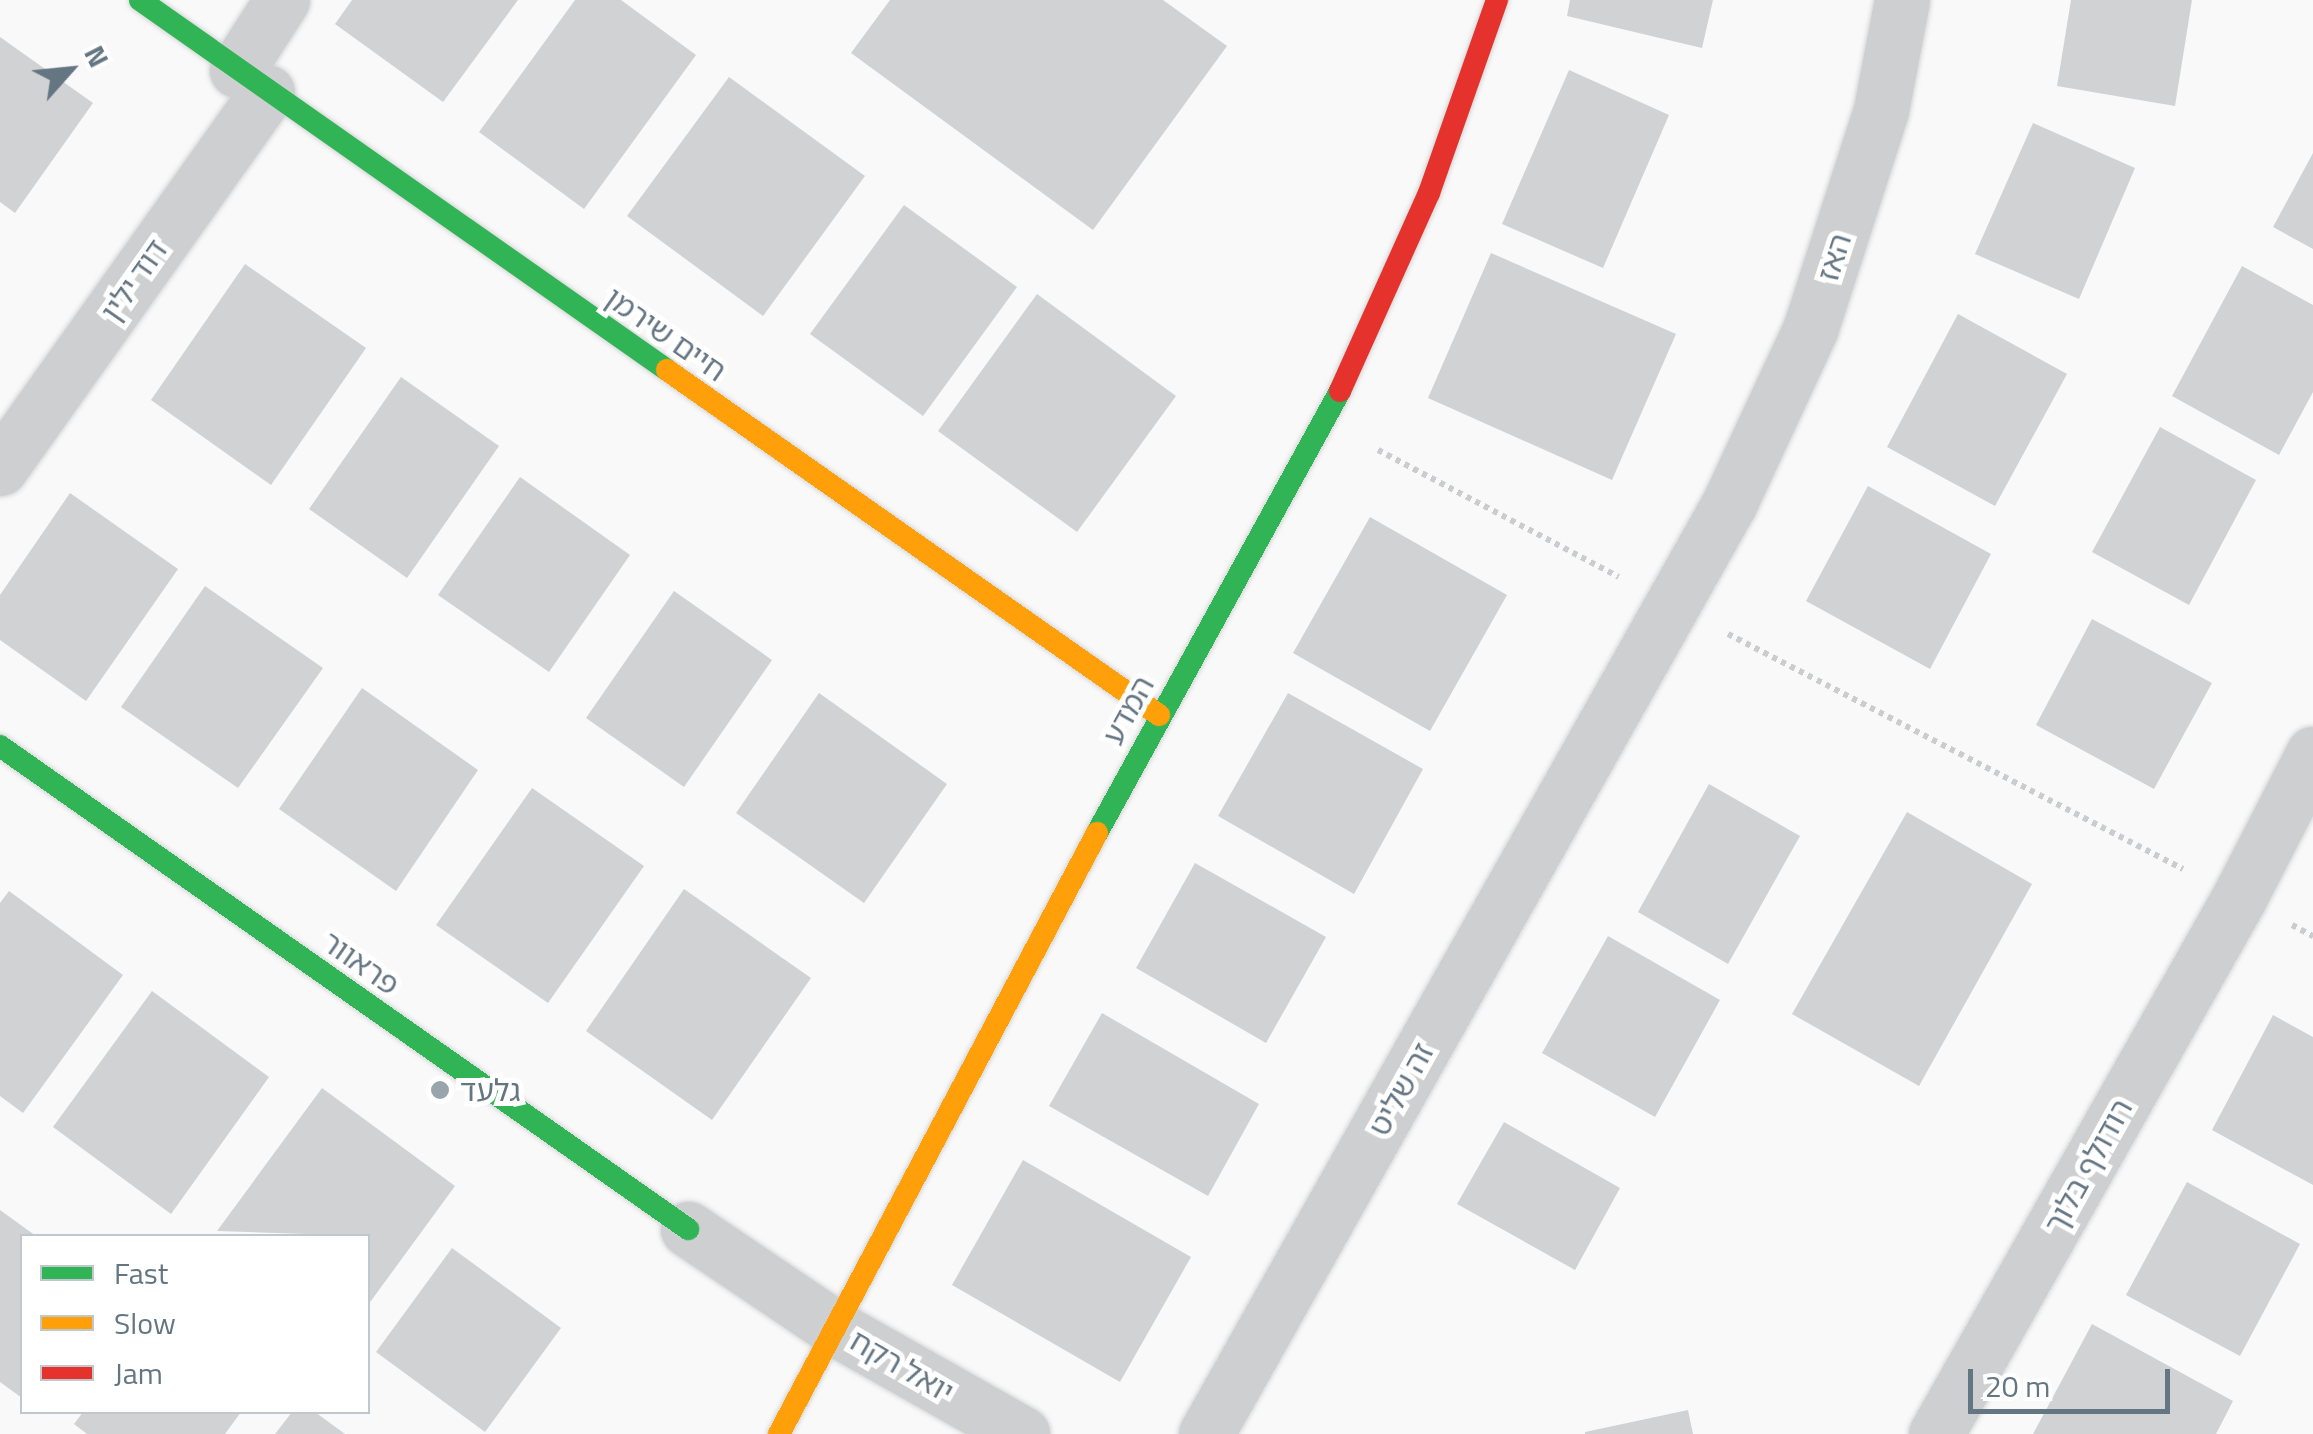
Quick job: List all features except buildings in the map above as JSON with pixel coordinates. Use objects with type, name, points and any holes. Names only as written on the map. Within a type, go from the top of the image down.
[{"type":"street","name":"חיים שירמן","points":[[140,0],[1159,715]]},
{"type":"street","name":"דוד ילין","points":[[0,468],[252,81],[282,0]]},
{"type":"street","name":"האז","points":[[1672,605],[1730,502],[1810,330],[1880,110],[1902,0]]},
{"type":"street","name":"המדע","points":[[779,1434],[1159,715],[1325,422],[1430,193],[1483,5]]},
{"type":"street","name":"זה שליט","points":[[1206,1434],[1672,605]]},
{"type":"street","name":"פראוור","points":[[0,746],[688,1230]]},
{"type":"street","name":"רודולף בלוך","points":[[1936,1434],[2239,898],[2313,754]]},
{"type":"street","name":"יואל רקח","points":[[688,1230],[834,1328],[1022,1434]]},
{"type":"path","points":[[1325,422],[2313,936]]},
{"type":"traffic: fast","points":[[140,0],[667,370]]},
{"type":"traffic: fast","points":[[1097,833],[1340,391]]},
{"type":"traffic: fast","points":[[0,746],[688,1229]]},
{"type":"traffic: slow","points":[[667,370],[1159,715]]},
{"type":"traffic: slow","points":[[779,1434],[1097,833]]},
{"type":"traffic: jam","points":[[1340,391],[1429,193],[1497,0]]},
{"type":"place","name":"גלעד","points":[[440,1090]]}]
